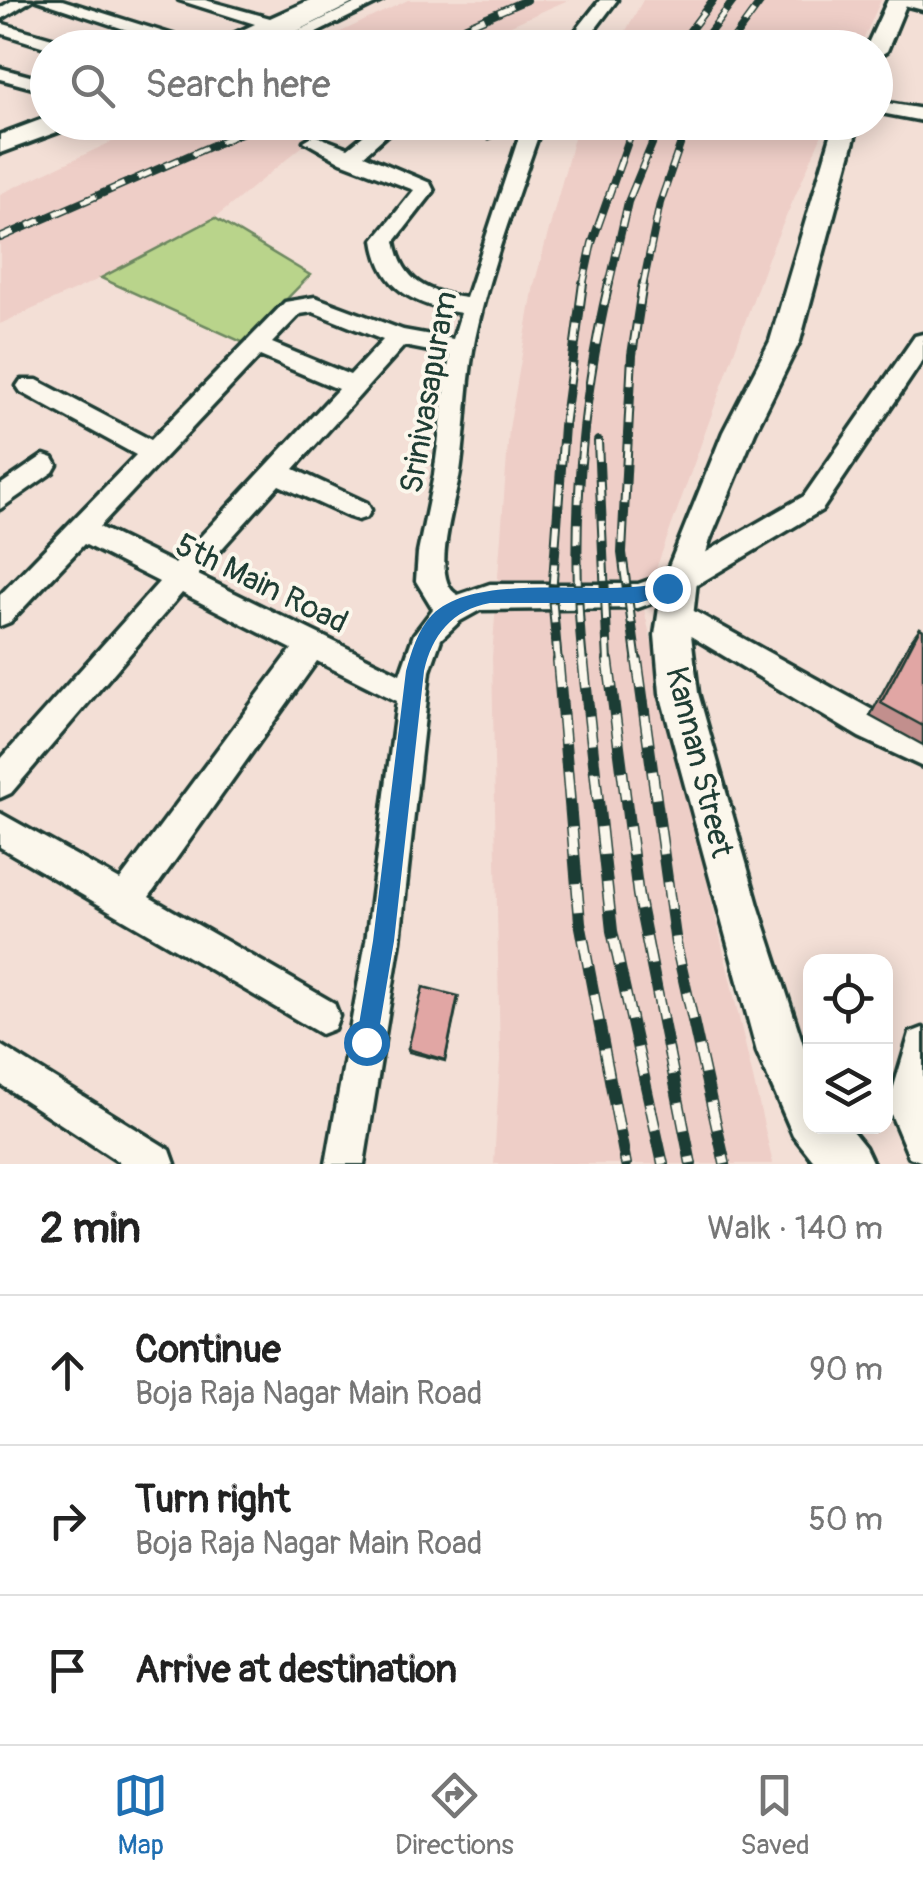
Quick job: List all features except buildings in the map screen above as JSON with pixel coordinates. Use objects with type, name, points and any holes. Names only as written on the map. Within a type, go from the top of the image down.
[{"type":"main road","points":[[282,30],[346,0]]},
{"type":"main road","points":[[0,145],[30,133]]},
{"type":"street","points":[[0,14],[24,0]]},
{"type":"street","points":[[45,0],[142,30]]},
{"type":"street","points":[[187,0],[273,24]]},
{"type":"street","points":[[310,30],[374,0]]},
{"type":"street","points":[[585,30],[608,0]]},
{"type":"street","points":[[885,30],[897,0],[923,5]]},
{"type":"street","points":[[258,30],[315,1]]},
{"type":"street","points":[[0,28],[30,37]]},
{"type":"street","points":[[0,73],[30,82]]},
{"type":"street","points":[[893,110],[923,115]]},
{"type":"street","points":[[348,158],[370,140]]},
{"type":"street","name":"Srinivasapuram","points":[[456,607],[432,590],[431,567],[462,349],[528,140]]},
{"type":"street","name":"Kannan Street","points":[[803,1103],[780,1052],[679,693],[674,656],[677,597],[710,498],[785,341],[842,140]]},
{"type":"street","points":[[314,141],[424,189],[384,240],[384,251],[401,282],[429,301],[473,308]]},
{"type":"street","points":[[0,614],[293,308],[315,304],[399,337],[462,349]]},
{"type":"street","points":[[0,784],[176,581],[399,337]]},
{"type":"street","points":[[677,597],[812,502],[923,342]]},
{"type":"street","points":[[257,346],[354,386]]},
{"type":"street","points":[[29,386],[154,453]]},
{"type":"street","points":[[7,484],[44,464]]},
{"type":"street","points":[[276,472],[358,510]]},
{"type":"street","name":"5th Main Road","points":[[82,531],[176,581],[414,695]]},
{"type":"street","points":[[345,1164],[384,941],[404,745],[420,649],[438,620],[456,607],[501,595],[677,597],[808,692],[923,753]]},
{"type":"street","points":[[124,903],[311,646]]},
{"type":"street","points":[[0,829],[320,1016]]},
{"type":"street","points":[[923,1046],[907,1106],[923,1143]]},
{"type":"street","points":[[0,1064],[156,1164]]},
{"type":"street","points":[[823,1134],[848,1164]]},
{"type":"shaded area","points":[[408,0],[568,0],[500,30],[345,30]]},
{"type":"shaded area","points":[[643,0],[881,0],[868,30],[626,30]]},
{"type":"shaded area","points":[[116,140],[310,140],[215,218],[101,278],[0,324],[0,194]]},
{"type":"shaded area","points":[[573,140],[820,140],[768,258],[643,605],[773,1164],[494,1164],[500,1060],[492,657],[509,429],[534,285]]},
{"type":"green space","points":[[215,218],[310,275],[244,343],[101,278]]},
{"type":"railway","points":[[457,30],[526,0]]},
{"type":"railway","points":[[690,30],[713,0]]},
{"type":"railway","points":[[712,30],[734,0]]},
{"type":"railway","points":[[740,30],[762,0]]},
{"type":"railway","points":[[0,238],[225,140]]},
{"type":"railway","points":[[583,285],[592,243],[629,140]]},
{"type":"railway","points":[[609,285],[628,202],[654,140]]},
{"type":"railway","points":[[643,285],[660,203],[682,140]]},
{"type":"railway","points":[[558,663],[552,595],[564,426],[583,283]]},
{"type":"railway","points":[[583,663],[578,568],[580,472],[591,376],[609,283]]},
{"type":"railway","points":[[637,663],[622,553],[632,355],[643,283]]},
{"type":"railway","points":[[598,441],[608,663]]},
{"type":"railway","points":[[558,660],[580,922],[626,1164]]},
{"type":"railway","points":[[583,660],[612,931],[663,1164]]},
{"type":"railway","points":[[608,660],[638,895],[691,1164]]},
{"type":"railway","points":[[637,660],[676,944],[725,1164]]},
{"type":"route","points":[[366,1042],[384,941],[415,671],[420,649],[438,620],[472,600],[490,596],[638,596],[667,588]]}]
